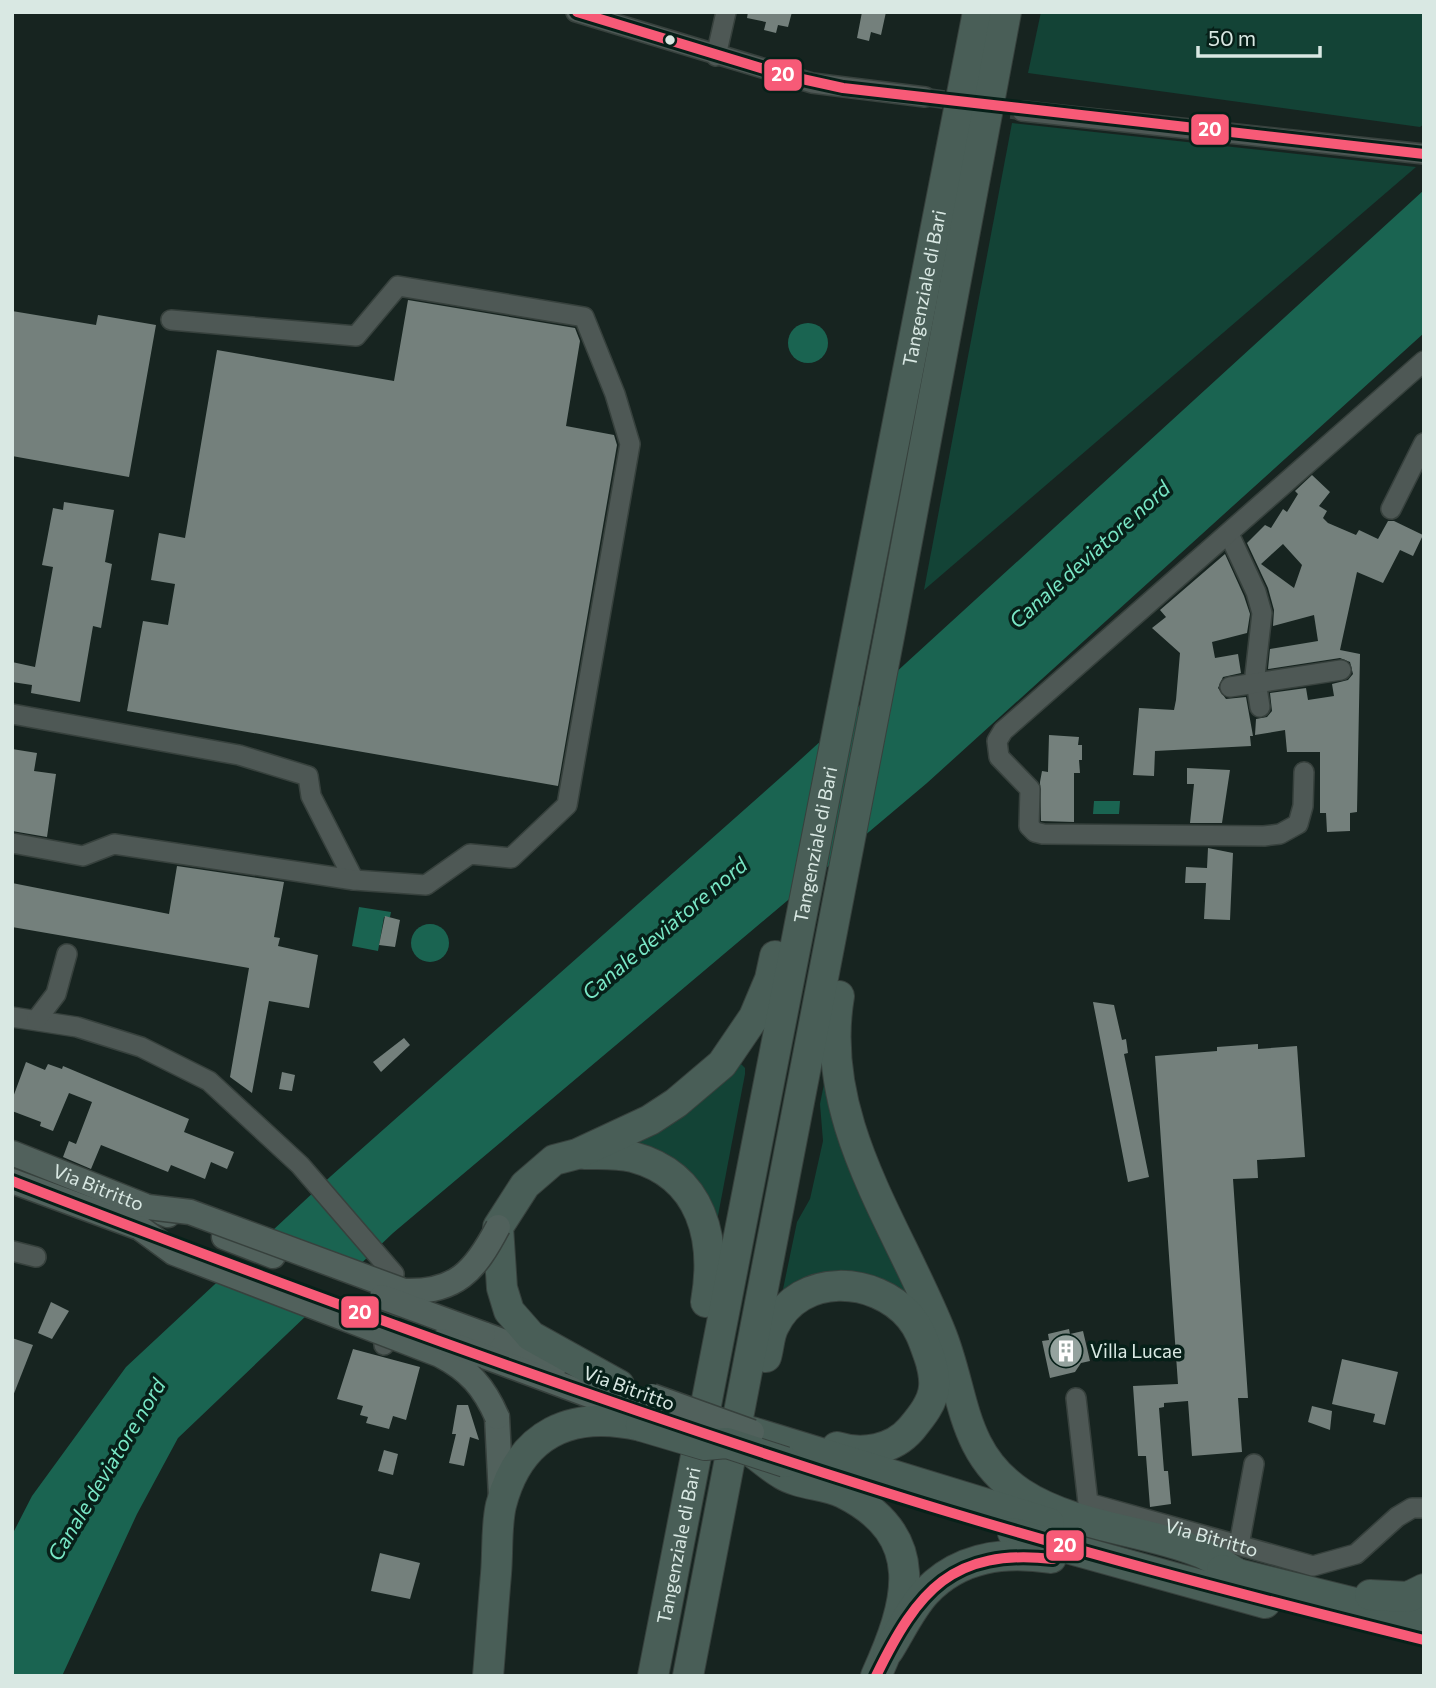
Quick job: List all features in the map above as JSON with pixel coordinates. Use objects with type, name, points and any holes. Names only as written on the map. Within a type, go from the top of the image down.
[{"type":"highway","name":"Tangenziale di Bari","points":[[653,1676],[709,1381],[793,909],[801,819],[831,758],[978,12]]},
{"type":"highway","name":"Tangenziale di Bari","points":[[688,1676],[711,1554],[742,1435],[1006,12]]},
{"type":"highway","points":[[999,50],[1020,12]]},
{"type":"highway","points":[[841,890],[846,955],[833,1031],[846,1112],[856,1149],[940,1330],[961,1411],[980,1449],[997,1471],[1019,1492],[1047,1508],[1199,1551],[1239,1575]]},
{"type":"highway","points":[[619,1385],[531,1336],[509,1311],[502,1288],[498,1227],[525,1185],[554,1160],[577,1154],[650,1120],[676,1103],[722,1064],[754,1017],[770,979],[793,909]]},
{"type":"highway","points":[[577,1154],[632,1157],[655,1166],[690,1197],[701,1215],[710,1239],[712,1269],[700,1333],[709,1381]]},
{"type":"highway","points":[[488,1676],[501,1506],[513,1473],[529,1450],[551,1432],[582,1420],[645,1413],[705,1445],[742,1435],[793,1433],[848,1450],[869,1452],[889,1445],[907,1434],[924,1413],[934,1388],[931,1363],[922,1336],[902,1309],[873,1290],[850,1286],[824,1286],[806,1293],[785,1310],[773,1327],[760,1388],[742,1435]]},
{"type":"highway","points":[[742,1435],[783,1475],[841,1492],[871,1509],[896,1540],[906,1565],[905,1592],[882,1663]]},
{"type":"highway","name":"Via Bitritto","points":[[742,1435],[959,1517],[1274,1595],[1424,1640]]},
{"type":"highway","name":"Via Bitritto","points":[[787,1453],[1239,1575],[1274,1595],[1424,1620]]},
{"type":"highway","points":[[633,1676],[666,1508],[693,1467]]},
{"type":"highway","points":[[705,1676],[718,1611],[711,1554]]},
{"type":"highway","points":[[882,1663],[926,1592],[965,1564],[994,1555],[1022,1554],[1050,1558],[1183,1596],[1274,1595],[1324,1587],[1374,1596],[1408,1597],[1424,1589]]},
{"type":"main road","name":"Via Bitritto","points":[[12,1153],[144,1217],[482,1345],[645,1413]]},
{"type":"main road","name":"Via Bitritto","points":[[12,1181],[144,1217]]},
{"type":"main road","points":[[144,1217],[190,1212],[404,1291],[427,1292],[466,1275],[482,1257],[498,1227]]},
{"type":"main road","points":[[144,1217],[174,1253],[440,1355],[462,1366],[480,1384],[497,1417],[501,1506]]},
{"type":"main road","name":"Via Bitritto","points":[[482,1345],[619,1385],[645,1413]]},
{"type":"street","points":[[576,12],[620,19],[716,56],[812,83],[925,96]]},
{"type":"street","points":[[716,56],[726,12]]},
{"type":"street","points":[[1022,111],[1424,154]]},
{"type":"street","points":[[12,843],[83,856],[114,844],[354,880],[426,884],[470,854],[510,858],[567,805],[630,444],[615,394],[584,317],[398,286],[356,336],[171,320]]},
{"type":"street","points":[[1304,772],[1303,806],[1298,824],[1280,834],[1264,836],[1035,832],[1029,826],[1030,789],[999,757],[997,741],[1003,731],[1424,361]]},
{"type":"street","points":[[1391,509],[1424,443]]},
{"type":"street","points":[[1229,534],[1256,592],[1262,613],[1255,675],[1260,707]]},
{"type":"street","points":[[1230,687],[1341,670]]},
{"type":"street","points":[[12,714],[239,755],[308,776],[311,796],[354,880]]},
{"type":"street","points":[[37,1019],[56,994],[67,954]]},
{"type":"street","points":[[12,1017],[77,1027],[141,1047],[209,1081],[300,1165],[394,1273],[384,1345]]},
{"type":"street","points":[[12,1251],[36,1257]]},
{"type":"street","name":"Via Bitritto","points":[[1076,1398],[1088,1503],[1313,1566],[1356,1554],[1397,1517],[1412,1508],[1424,1508]]},
{"type":"street","points":[[1239,1545],[1254,1464]]},
{"type":"shaded area","points":[[1041,12],[1424,12],[1424,124],[1420,127],[1028,73]]},
{"type":"shaded area","points":[[1012,123],[1416,167],[924,590]]},
{"type":"shaded area","points":[[739,1062],[745,1068],[745,1074],[716,1226],[636,1148],[635,1138]]},
{"type":"shaded area","points":[[827,1069],[923,1314],[910,1305],[782,1294],[797,1222],[810,1199],[823,1141],[820,1104]]},
{"type":"water","name":"Canale deviatore nord","points":[[1424,190],[1424,333],[927,783],[393,1233],[178,1438],[137,1514],[62,1676],[12,1676],[12,1535],[32,1496],[126,1367],[331,1176],[789,770]]},
{"type":"water","points":[[808,323],[816,324],[822,329],[827,335],[827,351],[822,357],[816,362],[808,363],[800,362],[794,357],[789,351],[788,343],[789,335],[794,329],[800,324]]},
{"type":"water","points":[[1094,801],[1120,801],[1119,814],[1093,814]]},
{"type":"water","points":[[359,907],[391,912],[390,917],[384,917],[378,951],[352,946]]},
{"type":"water","points":[[430,924],[444,929],[449,943],[444,957],[430,962],[416,957],[411,943],[416,929]]},
{"type":"pier","points":[[263,1234],[360,1269],[311,1316],[215,1279]]},
{"type":"building","points":[[748,12],[792,12],[788,27],[778,25],[776,33],[764,30],[766,22],[747,18]]},
{"type":"building","points":[[862,12],[886,12],[881,35],[871,32],[869,41],[857,38]]},
{"type":"building","points":[[408,300],[575,328],[580,341],[566,426],[614,435],[617,445],[558,786],[127,711],[143,621],[168,625],[175,584],[151,580],[159,533],[185,538],[217,350],[394,381]]},
{"type":"building","points":[[12,311],[96,325],[98,315],[156,325],[129,477],[12,456]]},
{"type":"building","points":[[1312,475],[1330,492],[1319,506],[1327,511],[1323,518],[1328,523],[1356,535],[1359,530],[1378,539],[1388,521],[1394,521],[1423,535],[1413,556],[1400,550],[1383,583],[1357,572],[1340,650],[1360,654],[1357,812],[1350,813],[1350,831],[1327,832],[1326,813],[1320,813],[1320,752],[1287,752],[1285,730],[1255,735],[1256,719],[1267,717],[1272,711],[1270,693],[1306,688],[1308,700],[1334,696],[1332,684],[1348,680],[1353,674],[1350,662],[1340,658],[1268,669],[1270,649],[1318,641],[1314,615],[1273,626],[1274,610],[1268,588],[1247,543],[1265,525],[1271,528],[1283,509],[1287,512],[1298,494],[1295,491]],"holes":[[[1283,544],[1302,565],[1294,588],[1261,564]]]},
{"type":"building","points":[[64,502],[114,510],[105,562],[112,564],[101,628],[93,626],[80,702],[31,693],[32,685],[12,682],[12,662],[35,667],[53,567],[42,565],[53,508],[63,510]]},
{"type":"building","points":[[1225,554],[1250,614],[1247,633],[1212,642],[1215,658],[1238,654],[1241,673],[1223,677],[1218,688],[1226,699],[1246,697],[1253,736],[1250,736],[1251,746],[1155,751],[1154,776],[1133,775],[1139,708],[1174,710],[1176,700],[1180,653],[1152,628],[1166,617],[1160,610]]},
{"type":"building","points":[[1049,735],[1079,737],[1078,745],[1082,745],[1080,773],[1074,773],[1074,822],[1041,821],[1040,782],[1042,771],[1048,772]]},
{"type":"building","points":[[12,749],[37,753],[34,771],[56,774],[47,837],[12,831]]},
{"type":"building","points":[[1187,768],[1230,770],[1222,823],[1190,823],[1194,784],[1187,784]]},
{"type":"building","points":[[1208,848],[1233,853],[1230,920],[1204,919],[1206,883],[1185,883],[1186,867],[1207,868]]},
{"type":"building","points":[[177,866],[284,882],[274,937],[280,938],[278,946],[318,955],[309,1008],[269,1001],[252,1093],[230,1077],[249,968],[12,927],[12,883],[169,914]]},
{"type":"building","points":[[385,916],[400,920],[395,947],[379,945]]},
{"type":"building","points":[[1093,1002],[1114,1005],[1122,1040],[1126,1039],[1128,1053],[1124,1054],[1149,1177],[1128,1182]]},
{"type":"building","points":[[404,1038],[410,1045],[381,1072],[373,1062]]},
{"type":"building","points":[[1258,1044],[1258,1049],[1297,1046],[1305,1157],[1257,1160],[1258,1178],[1233,1179],[1248,1398],[1238,1398],[1242,1452],[1192,1456],[1188,1401],[1164,1403],[1164,1407],[1159,1408],[1164,1471],[1168,1471],[1171,1504],[1150,1507],[1146,1456],[1138,1456],[1133,1386],[1178,1384],[1155,1056],[1217,1051],[1217,1047]]},
{"type":"building","points":[[26,1062],[45,1070],[48,1064],[62,1069],[63,1066],[189,1119],[184,1132],[234,1152],[227,1169],[211,1162],[205,1179],[171,1165],[168,1172],[101,1145],[91,1169],[63,1157],[69,1141],[76,1144],[92,1102],[69,1093],[53,1131],[40,1126],[41,1122],[12,1111],[12,1100]]},
{"type":"building","points":[[282,1072],[295,1075],[292,1091],[279,1089]]},
{"type":"building","points":[[51,1302],[69,1311],[52,1339],[38,1333]]},
{"type":"building","name":"Villa Lucae","points":[[1069,1329],[1070,1334],[1083,1331],[1090,1361],[1081,1363],[1075,1372],[1050,1378],[1042,1341],[1049,1340],[1048,1334]]},
{"type":"building","points":[[12,1338],[33,1345],[13,1396],[12,1395]]},
{"type":"building","points":[[353,1349],[420,1367],[406,1420],[393,1416],[389,1429],[366,1423],[368,1417],[360,1415],[363,1406],[337,1399]]},
{"type":"building","points":[[1342,1359],[1398,1372],[1385,1425],[1373,1422],[1375,1414],[1332,1404]]},
{"type":"building","points":[[457,1405],[468,1405],[479,1440],[470,1437],[464,1466],[449,1463],[456,1434],[452,1434]]},
{"type":"building","points":[[1312,1406],[1332,1411],[1330,1430],[1308,1422]]},
{"type":"building","points":[[384,1450],[398,1454],[393,1475],[378,1471]]},
{"type":"building","points":[[380,1553],[420,1563],[410,1599],[371,1591]]},
{"type":"tunnel","points":[[925,97],[1022,111]]},
{"type":"transit line","name":"20","points":[[577,12],[784,75],[843,88],[1424,154]]},
{"type":"transit line","name":"20","points":[[12,1181],[445,1343],[664,1420],[884,1492],[1085,1552],[1424,1640]]},
{"type":"transit line","name":"20","points":[[876,1676],[907,1620],[942,1581],[964,1569],[989,1561],[1018,1557],[1053,1559]]},
{"type":"place","name":"Villa Lucae","points":[[1066,1351]]}]
